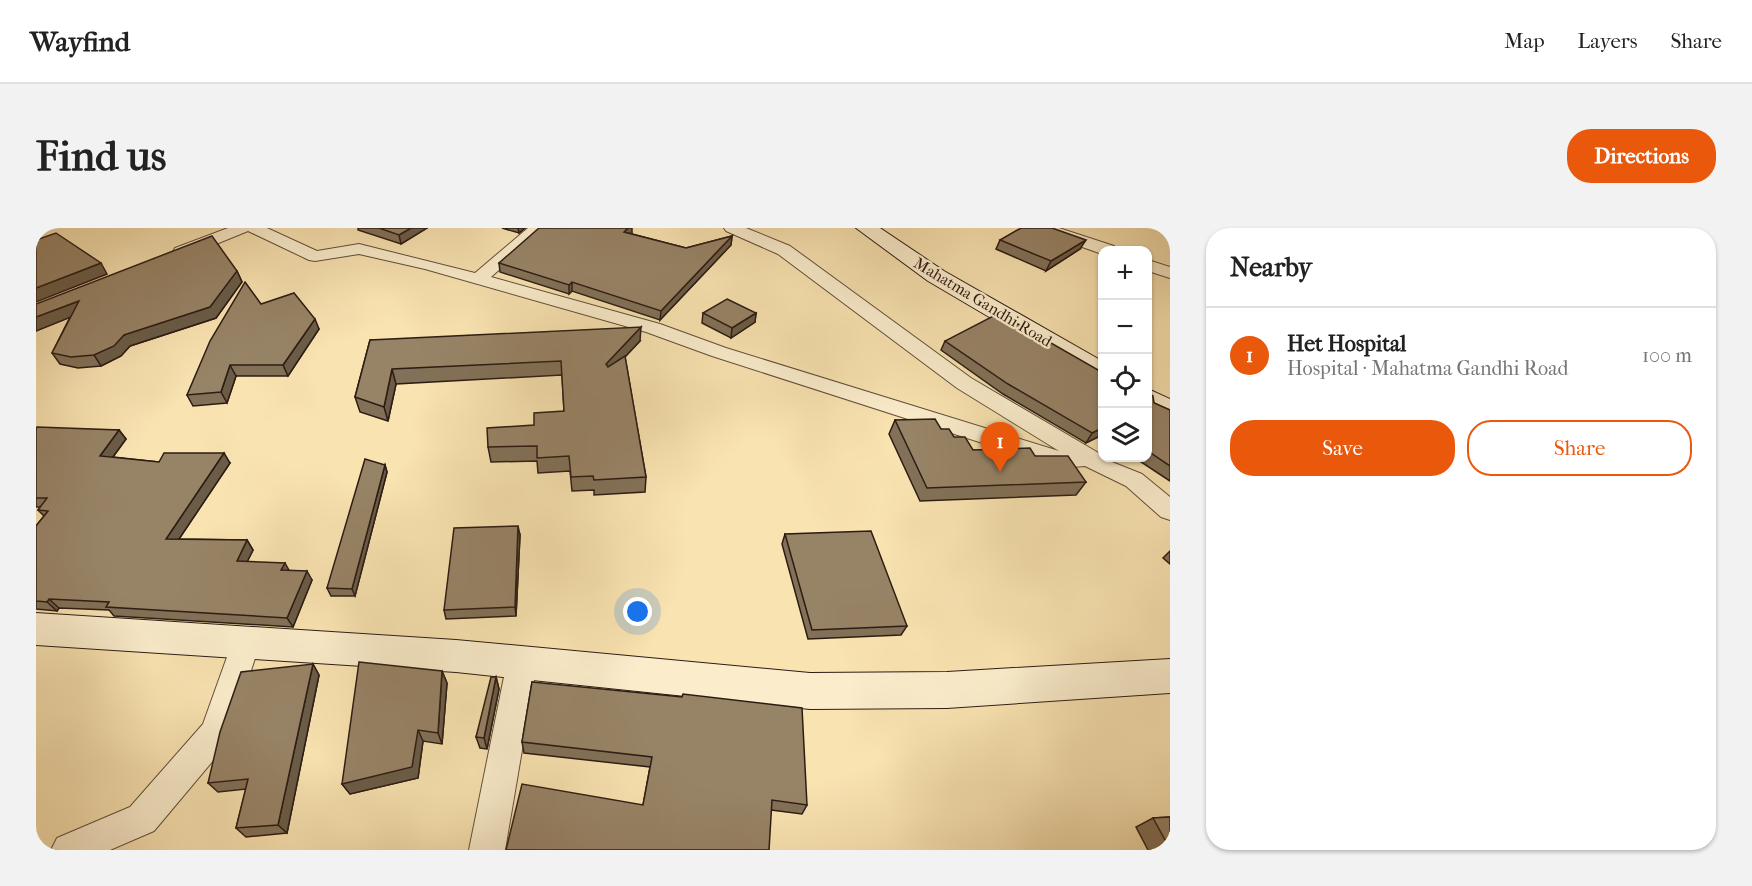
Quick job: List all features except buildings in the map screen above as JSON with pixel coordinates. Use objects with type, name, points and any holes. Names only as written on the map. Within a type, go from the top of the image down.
[{"type":"street","points":[[166,258],[242,228]]},
{"type":"street","points":[[254,228],[315,256],[356,244],[652,328],[1062,460],[1088,458]]},
{"type":"street","points":[[478,279],[538,228]]},
{"type":"street","points":[[732,228],[784,250],[964,383],[1088,458],[1134,480],[1170,511]]},
{"type":"street","name":"Mahatma Gandhi Road","points":[[866,228],[936,276],[1098,370]]},
{"type":"street","points":[[1043,228],[1098,247]]},
{"type":"street","points":[[1152,266],[1170,273]]},
{"type":"street","points":[[1152,400],[1170,411]]},
{"type":"street","points":[[36,630],[522,662],[810,691],[947,690],[1170,676]]},
{"type":"street","points":[[69,850],[142,819],[216,733],[246,643]]},
{"type":"street","points":[[487,850],[522,662]]},
{"type":"place","name":"Het Hospital","points":[[1000,472]]}]
